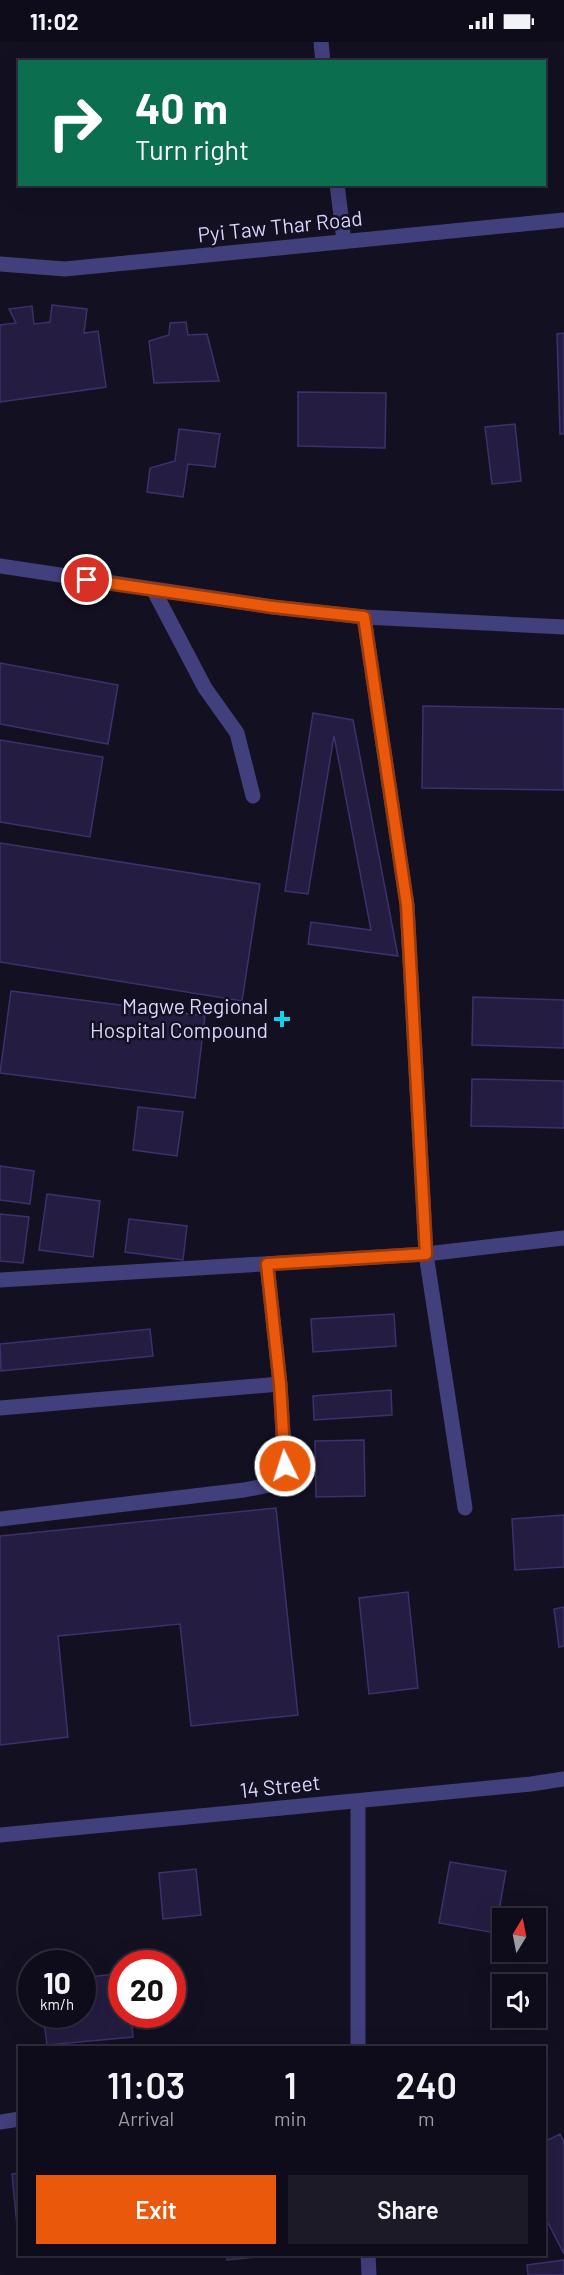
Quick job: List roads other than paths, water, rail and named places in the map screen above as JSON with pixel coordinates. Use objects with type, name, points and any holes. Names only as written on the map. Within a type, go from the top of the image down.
[{"type":"street","points":[[321,42],[323,60]]},
{"type":"street","points":[[338,186],[344,241]]},
{"type":"street","name":"Pyi Taw Thar Road","points":[[0,264],[65,269],[564,220]]},
{"type":"street","points":[[0,566],[273,607],[364,617],[564,627]]},
{"type":"street","points":[[153,590],[205,688],[237,733],[253,796]]},
{"type":"street","points":[[364,617],[407,905],[426,1254],[465,1509]]},
{"type":"street","points":[[0,1280],[426,1254],[564,1238]]},
{"type":"street","points":[[0,1519],[244,1490],[275,1484],[285,1466],[280,1384],[267,1264]]},
{"type":"street","points":[[0,1408],[280,1384]]},
{"type":"street","name":"14 Street","points":[[0,1835],[564,1779]]},
{"type":"street","points":[[357,2046],[358,1801]]},
{"type":"street","points":[[0,2122],[18,2119]]},
{"type":"street","points":[[368,2256],[369,2275]]},
{"type":"place","name":"Magwe Regional Hospital Compound","points":[[282,1019]]}]
